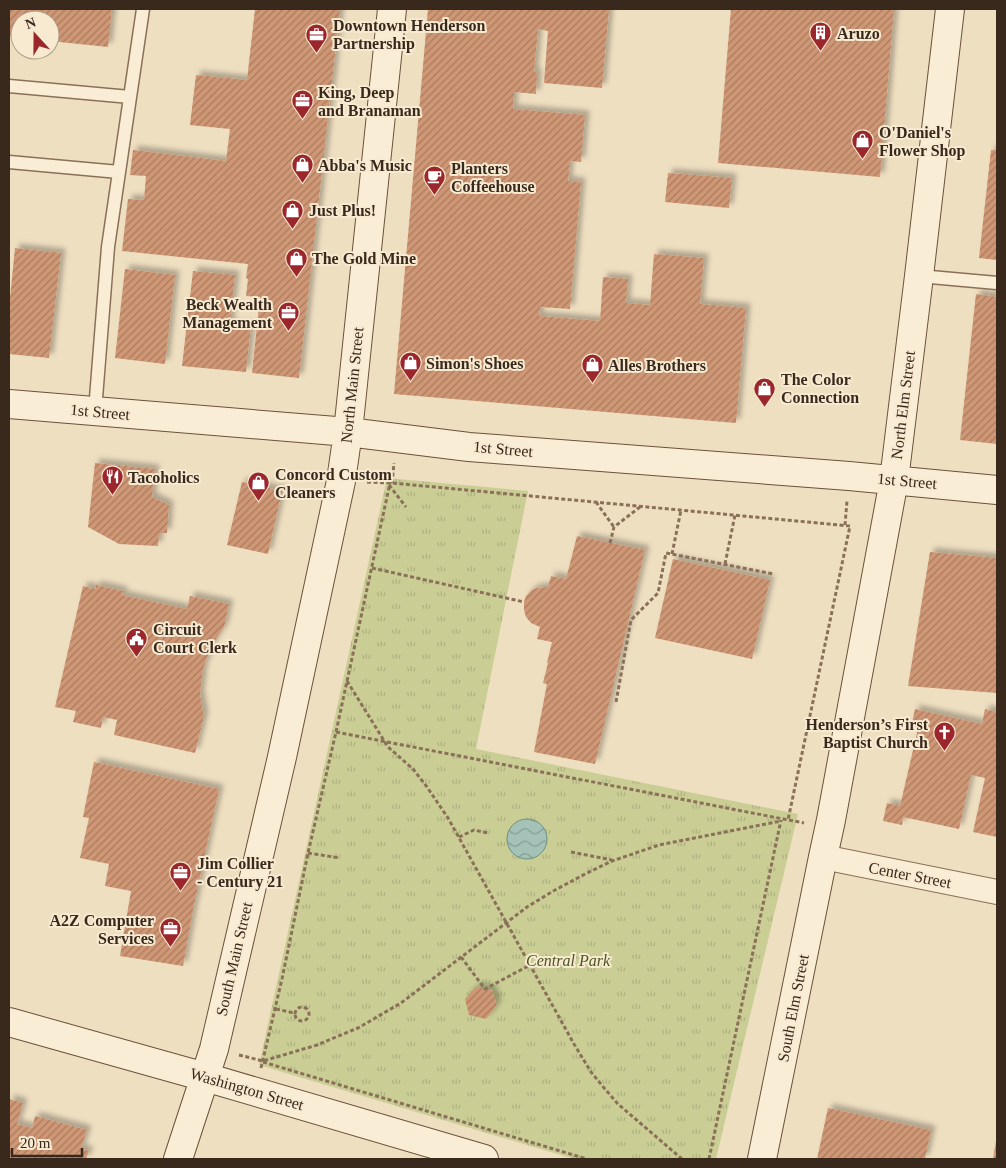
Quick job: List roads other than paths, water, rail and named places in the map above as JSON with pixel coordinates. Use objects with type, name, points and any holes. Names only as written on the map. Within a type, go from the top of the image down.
[{"type":"street","name":"North Main Street","points":[[282,757],[341,482],[348,432],[392,9]]},
{"type":"street","name":"North Elm Street","points":[[822,857],[833,811],[894,480],[950,9]]},
{"type":"street","name":"1st Street","points":[[9,404],[348,432],[468,447],[894,480],[997,490]]},
{"type":"street","name":"South Main Street","points":[[178,1159],[216,1039],[282,757]]},
{"type":"street","name":"Center Street","points":[[822,857],[997,892]]},
{"type":"street","name":"South Elm Street","points":[[762,1159],[822,857]]},
{"type":"street","name":"Washington Street","points":[[9,1022],[484,1159]]},
{"type":"lane","points":[[95,411],[108,247],[143,9]]},
{"type":"lane","points":[[9,86],[130,97]]},
{"type":"lane","points":[[9,162],[119,172]]},
{"type":"lane","points":[[919,276],[997,283]]},
{"type":"water","points":[[527,819],[541,825],[547,839],[541,853],[527,859],[513,853],[507,839],[513,825]]},
{"type":"place","name":"Aruzo","points":[[821,52]]},
{"type":"place","name":"Downtown Henderson Partnership","points":[[317,53]]},
{"type":"place","name":"King, Deep and Branaman","points":[[302,120]]},
{"type":"place","name":"O'Daniel's Flower Shop","points":[[863,160]]},
{"type":"place","name":"Abba's Music","points":[[302,184]]},
{"type":"place","name":"Planters Coffeehouse","points":[[435,196]]},
{"type":"place","name":"Just Plus!","points":[[293,229]]},
{"type":"place","name":"The Gold Mine","points":[[296,277]]},
{"type":"place","name":"Beck Wealth Management","points":[[288,332]]},
{"type":"place","name":"Simon's Shoes","points":[[410,382]]},
{"type":"place","name":"Alles Brothers","points":[[592,384]]},
{"type":"place","name":"The Color Connection","points":[[765,407]]},
{"type":"place","name":"Tacoholics","points":[[112,496]]},
{"type":"place","name":"Concord Custom Cleaners","points":[[259,502]]},
{"type":"place","name":"Circuit Court Clerk","points":[[137,657]]},
{"type":"place","name":"Henderson’s First Baptist Church","points":[[944,752]]},
{"type":"place","name":"Jim Collier - Century 21","points":[[181,891]]},
{"type":"place","name":"A2Z Computer Services","points":[[170,948]]},
{"type":"park label","name":"Central Park","points":[[568,960]]}]
